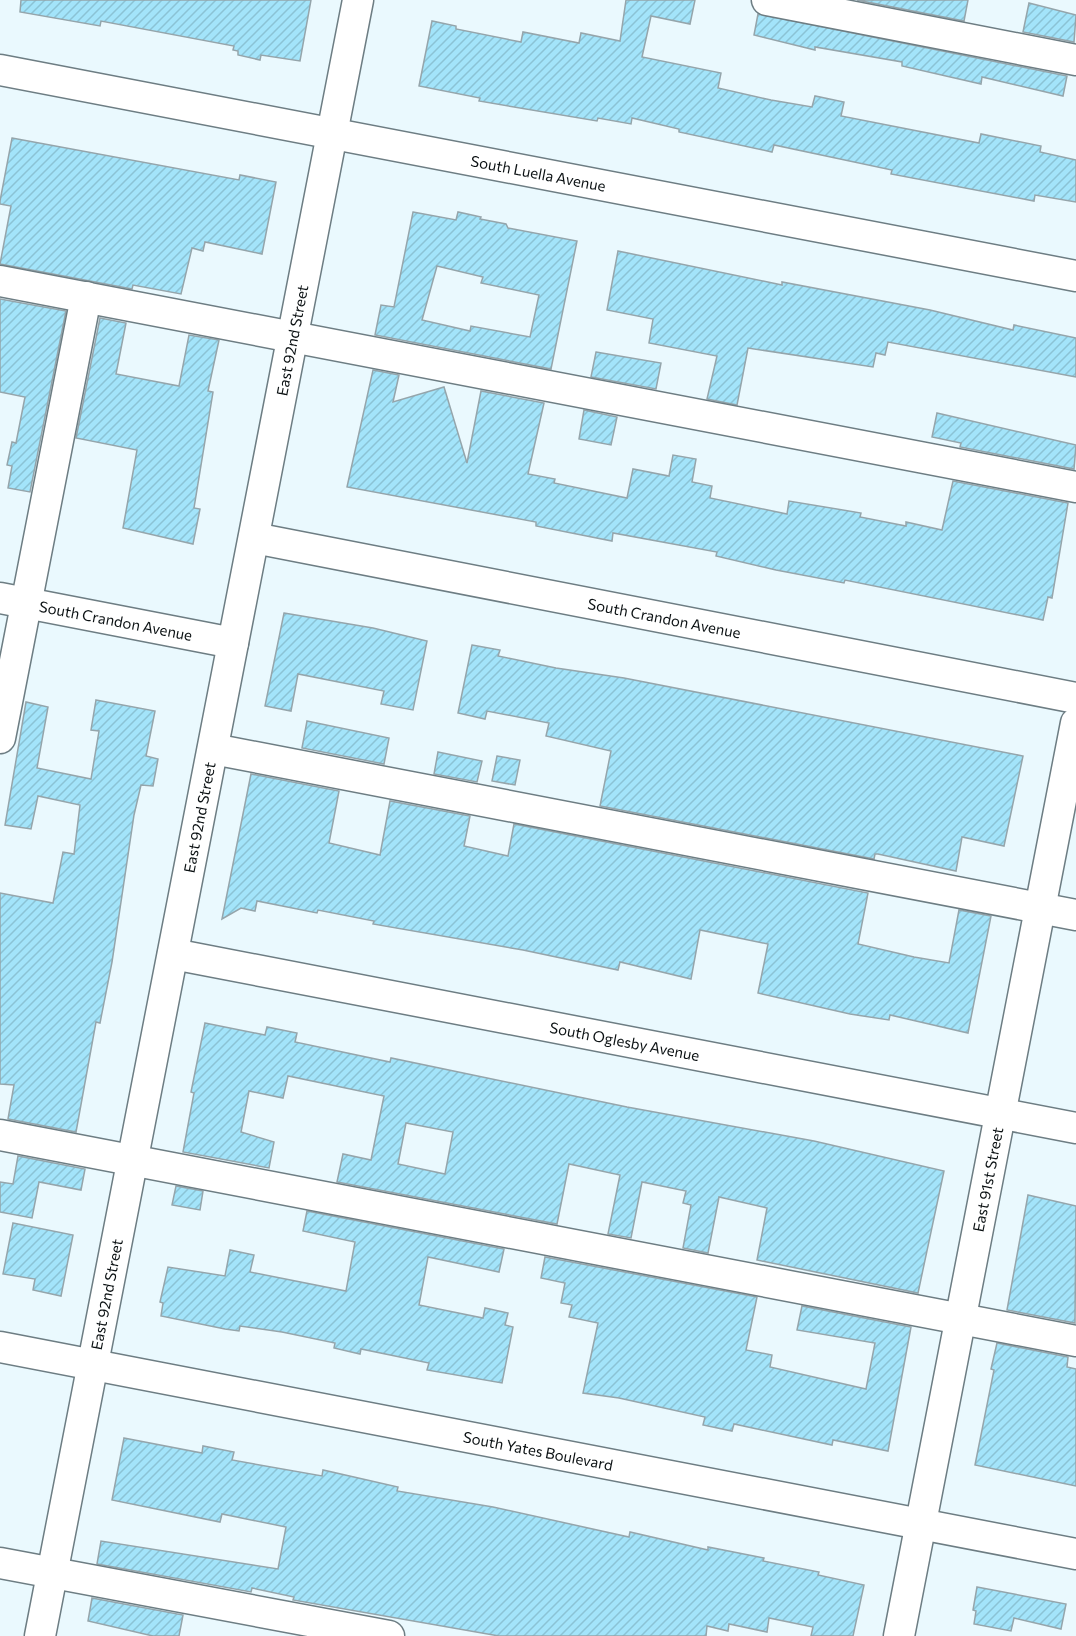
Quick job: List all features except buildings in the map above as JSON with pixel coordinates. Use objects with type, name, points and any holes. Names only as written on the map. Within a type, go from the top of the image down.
[{"type":"street","name":"East 92nd Street","points":[[40,1636],[358,0]]},
{"type":"street","points":[[767,0],[1076,60]]},
{"type":"street","name":"South Luella Avenue","points":[[0,70],[1076,276]]},
{"type":"street","points":[[0,281],[293,335],[1076,487]]},
{"type":"street","points":[[0,738],[12,601],[86,297]]},
{"type":"street","name":"South Crandon Avenue","points":[[254,538],[1076,698]]},
{"type":"street","name":"South Crandon Avenue","points":[[12,601],[233,644]]},
{"type":"street","name":"East 91st Street","points":[[899,1636],[1076,723]]},
{"type":"street","points":[[213,749],[1076,915]]},
{"type":"street","name":"South Oglesby Avenue","points":[[173,954],[1076,1128]]},
{"type":"street","points":[[0,1135],[1076,1341]]},
{"type":"street","name":"South Yates Boulevard","points":[[0,1347],[1076,1554]]},
{"type":"street","points":[[0,1563],[389,1636]]}]
